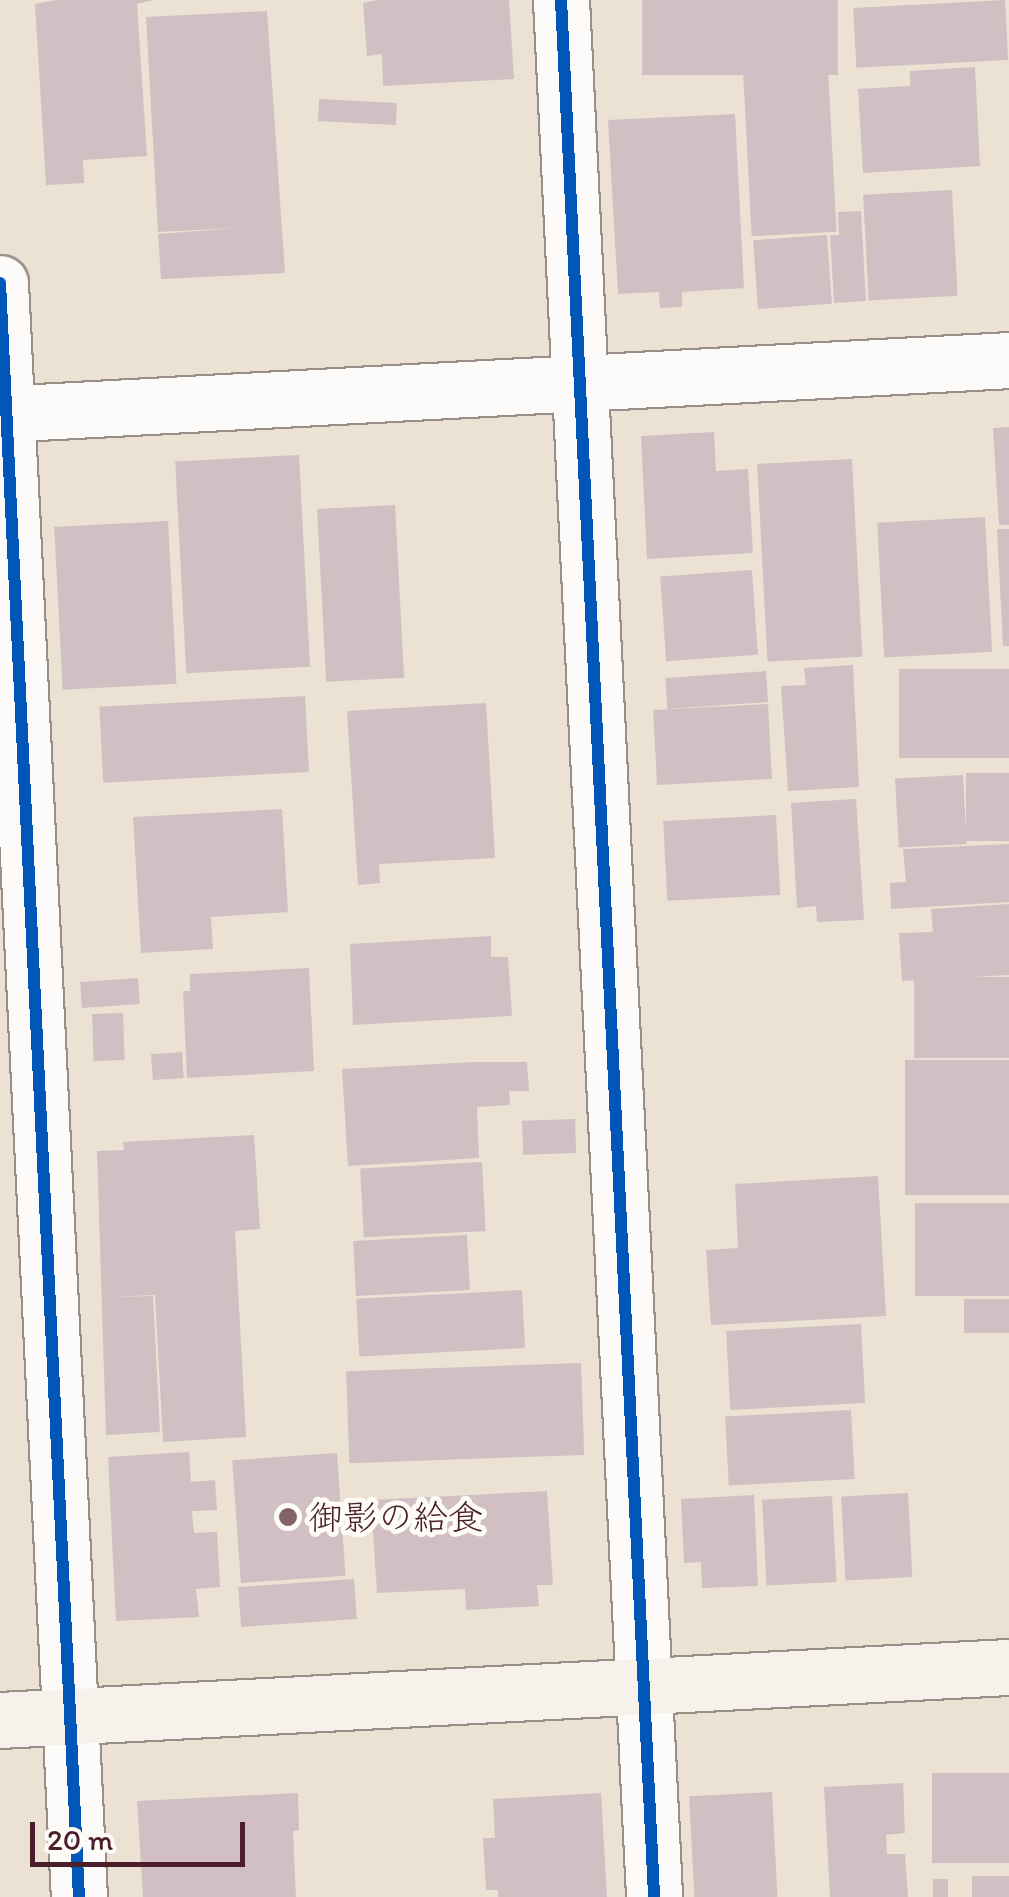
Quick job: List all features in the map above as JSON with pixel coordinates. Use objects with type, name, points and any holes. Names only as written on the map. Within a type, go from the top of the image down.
[{"type":"street","points":[[561,0],[654,1897]]},
{"type":"street","points":[[0,284],[3,414],[79,1897]]},
{"type":"street","points":[[3,414],[1009,360]]},
{"type":"street","points":[[0,1720],[1009,1667]]},
{"type":"building","points":[[57,0],[154,0],[137,4],[147,156],[83,160],[84,183],[46,185],[35,4]]},
{"type":"building","points":[[509,0],[514,79],[383,86],[382,54],[367,56],[363,3]]},
{"type":"building","points":[[642,0],[838,0],[838,75],[642,75]]},
{"type":"building","points":[[1005,0],[1008,60],[856,68],[853,8]]},
{"type":"building","points":[[267,11],[285,273],[161,279],[158,234],[238,228],[158,232],[146,17]]},
{"type":"building","points":[[975,67],[980,166],[863,173],[858,89],[910,86],[910,71]]},
{"type":"building","points":[[828,69],[837,232],[752,236],[743,73]]},
{"type":"building","points":[[319,99],[397,103],[396,125],[318,121]]},
{"type":"building","points":[[735,114],[744,288],[682,292],[682,307],[660,308],[659,292],[618,294],[608,120]]},
{"type":"building","points":[[952,190],[958,296],[869,301],[863,195]]},
{"type":"building","points":[[861,211],[866,301],[834,303],[830,235],[839,235],[838,212]]},
{"type":"building","points":[[827,235],[832,304],[758,309],[753,240]]},
{"type":"building","points":[[1009,427],[1009,525],[999,525],[993,428]]},
{"type":"building","points":[[714,432],[716,471],[748,469],[753,553],[647,559],[641,436]]},
{"type":"building","points":[[299,455],[310,667],[186,673],[175,461]]},
{"type":"building","points":[[852,459],[862,657],[767,662],[757,464]]},
{"type":"building","points":[[395,505],[404,678],[326,682],[317,509]]},
{"type":"building","points":[[985,517],[992,652],[884,657],[877,523]]},
{"type":"building","points":[[168,521],[177,684],[63,690],[54,527]]},
{"type":"building","points":[[997,529],[1009,529],[1009,646],[1003,646]]},
{"type":"building","points":[[752,570],[758,655],[666,661],[660,576]]},
{"type":"building","points":[[853,665],[859,787],[788,791],[781,686],[806,685],[804,668]]},
{"type":"building","points":[[899,669],[1009,669],[1009,758],[899,758]]},
{"type":"building","points":[[766,671],[768,702],[667,709],[665,678]]},
{"type":"building","points":[[305,696],[309,772],[103,783],[99,707]]},
{"type":"building","points":[[486,703],[495,858],[379,864],[380,883],[358,885],[347,711]]},
{"type":"building","points":[[768,704],[772,779],[657,785],[653,710]]},
{"type":"building","points":[[966,773],[1009,773],[1009,841],[966,841]]},
{"type":"building","points":[[963,775],[967,844],[899,847],[895,779]]},
{"type":"building","points":[[856,799],[864,920],[817,922],[816,906],[797,908],[791,803]]},
{"type":"building","points":[[282,809],[288,912],[211,917],[213,949],[141,953],[133,817]]},
{"type":"building","points":[[776,815],[780,895],[667,901],[663,821]]},
{"type":"building","points":[[1009,844],[1009,902],[891,909],[890,883],[906,882],[903,849]]},
{"type":"building","points":[[1009,904],[1009,975],[902,981],[899,933],[933,932],[931,909]]},
{"type":"building","points":[[491,936],[491,957],[508,957],[512,1016],[353,1025],[350,944]]},
{"type":"building","points":[[309,968],[314,1071],[187,1078],[183,991],[190,991],[190,974]]},
{"type":"building","points":[[914,977],[1009,977],[1009,1058],[914,1058]]},
{"type":"building","points":[[138,978],[140,1004],[82,1008],[80,982]]},
{"type":"building","points":[[123,1013],[125,1060],[94,1061],[92,1014]]},
{"type":"building","points":[[182,1052],[184,1078],[153,1080],[151,1054]]},
{"type":"building","points":[[905,1060],[1009,1060],[1009,1195],[905,1195]]},
{"type":"building","points":[[527,1062],[529,1091],[509,1091],[510,1105],[477,1107],[479,1158],[348,1166],[342,1069]]},
{"type":"building","points":[[575,1119],[576,1153],[523,1155],[522,1121]]},
{"type":"building","points":[[254,1135],[260,1229],[235,1231],[246,1437],[163,1442],[155,1295],[110,1297],[153,1296],[160,1432],[106,1435],[97,1151],[124,1150],[123,1142]]},
{"type":"building","points":[[482,1162],[486,1231],[364,1237],[360,1168]]},
{"type":"building","points":[[878,1176],[886,1316],[711,1325],[706,1250],[738,1248],[735,1184]]},
{"type":"building","points":[[915,1203],[1009,1203],[1009,1296],[915,1296]]},
{"type":"building","points":[[467,1235],[470,1290],[356,1296],[353,1241]]},
{"type":"building","points":[[522,1290],[525,1348],[359,1357],[356,1299]]},
{"type":"building","points":[[964,1299],[1009,1299],[1009,1333],[964,1333]]},
{"type":"building","points":[[861,1324],[865,1403],[730,1410],[726,1331]]},
{"type":"building","points":[[581,1363],[584,1455],[349,1463],[346,1371]]},
{"type":"building","points":[[851,1410],[855,1479],[729,1485],[725,1417]]},
{"type":"building","points":[[189,1452],[191,1482],[215,1480],[217,1510],[192,1511],[194,1533],[217,1532],[220,1587],[196,1589],[199,1617],[116,1621],[108,1457]]},
{"type":"building","name":"御影の給食","points":[[337,1453],[346,1576],[241,1583],[232,1460]]},
{"type":"building","points":[[547,1491],[553,1585],[537,1585],[539,1606],[466,1610],[465,1589],[377,1593],[371,1500]]},
{"type":"building","points":[[908,1493],[912,1577],[845,1580],[841,1497]]},
{"type":"building","points":[[754,1495],[758,1586],[702,1588],[701,1562],[684,1563],[681,1499]]},
{"type":"building","points":[[832,1496],[837,1582],[767,1586],[762,1500]]},
{"type":"building","points":[[354,1579],[357,1619],[241,1627],[238,1587]]},
{"type":"building","points":[[932,1773],[1009,1773],[1009,1863],[932,1863]]},
{"type":"building","points":[[903,1783],[905,1833],[886,1835],[887,1854],[905,1854],[908,1897],[830,1897],[824,1787]]},
{"type":"building","points":[[772,1792],[777,1897],[694,1897],[689,1796]]},
{"type":"building","points":[[298,1793],[299,1830],[293,1831],[296,1897],[143,1897],[137,1801]]},
{"type":"building","points":[[601,1793],[607,1897],[498,1897],[498,1890],[486,1890],[483,1838],[495,1838],[493,1799]]},
{"type":"building","points":[[972,1876],[1009,1876],[1009,1897],[972,1897]]},
{"type":"building","points":[[933,1879],[948,1879],[948,1897],[933,1897]]},
{"type":"cycle path","points":[[561,0],[654,1897]]},
{"type":"cycle path","points":[[0,283],[79,1897]]},
{"type":"place","name":"御影の給食","points":[[288,1517]]}]
